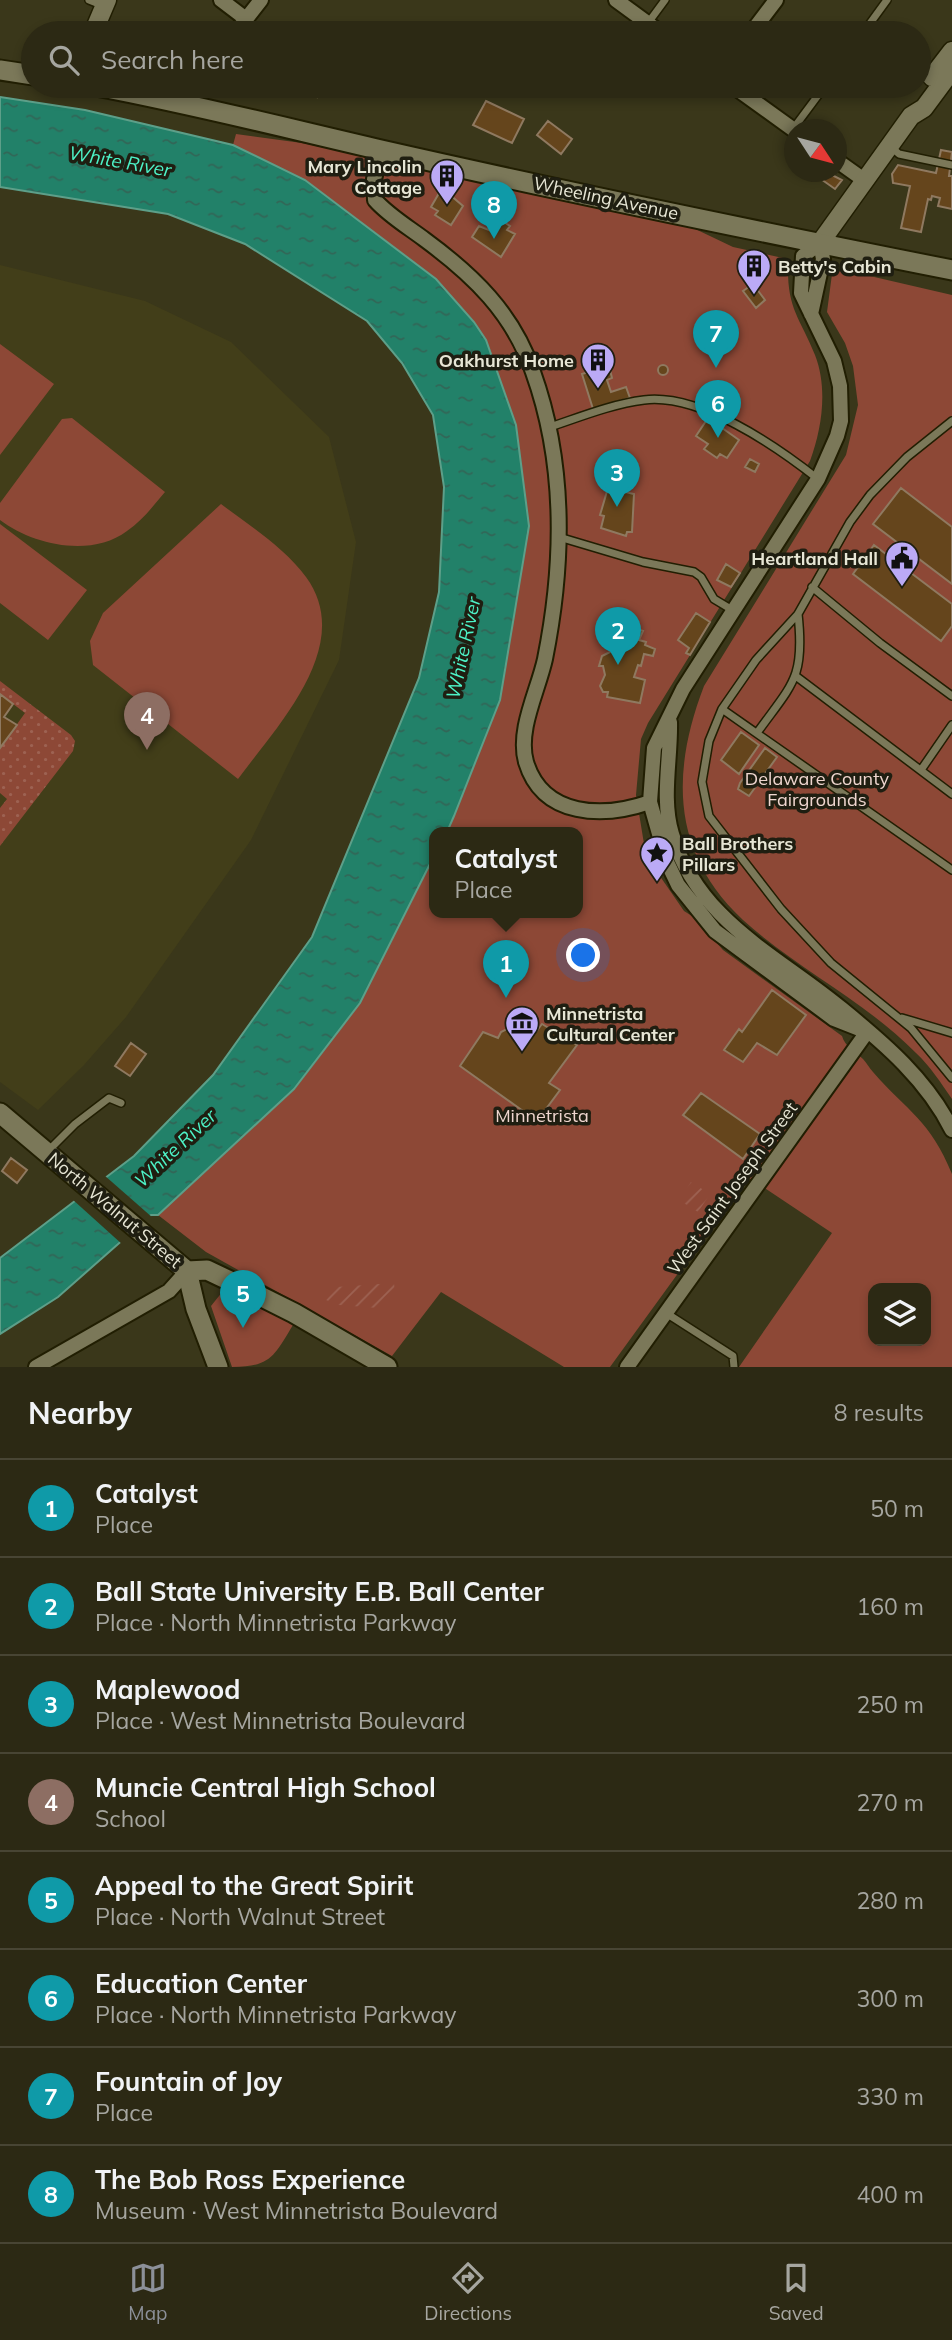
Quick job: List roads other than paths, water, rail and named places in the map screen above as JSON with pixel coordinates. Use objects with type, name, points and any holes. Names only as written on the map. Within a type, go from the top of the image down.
[{"type":"main road","points":[[0,70],[21,73]]},
{"type":"main road","name":"Wheeling Avenue","points":[[204,98],[382,150],[952,270]]},
{"type":"main road","name":"North Walnut Street","points":[[0,1114],[167,1257],[187,1271],[207,1270],[294,1313],[387,1367]]},
{"type":"main road","points":[[187,1271],[196,1309],[218,1367]]},
{"type":"street","points":[[221,0],[246,19],[261,0]]},
{"type":"street","points":[[616,0],[645,21]]},
{"type":"street","points":[[760,21],[776,0]]},
{"type":"street","points":[[96,21],[100,2]]},
{"type":"street","points":[[931,79],[952,51]]},
{"type":"street","points":[[911,116],[924,108],[952,70]]},
{"type":"street","points":[[750,98],[784,122]]},
{"type":"street","points":[[867,1032],[834,1019],[715,931],[678,885],[667,862],[650,802],[654,748],[670,721],[683,689],[735,612],[818,479],[837,436],[841,407],[834,361],[811,314],[823,259],[820,243],[911,116],[917,98]]},
{"type":"street","points":[[382,150],[374,179],[374,200],[462,268],[491,296],[526,352],[550,427],[556,465],[559,537],[545,657],[524,738],[526,762],[540,788],[570,809],[616,811],[650,802]]},
{"type":"street","points":[[847,168],[864,180]]},
{"type":"street","points":[[670,721],[668,776],[671,831],[694,884],[734,929],[842,1009],[922,1081],[952,1130]]},
{"type":"street","name":"West Saint Joseph Street","points":[[627,1367],[867,1032]]},
{"type":"street","points":[[36,1367],[169,1291],[187,1271]]},
{"type":"lane","points":[[649,21],[665,0]]},
{"type":"lane","points":[[872,21],[887,0]]},
{"type":"lane","points":[[801,119],[816,98]]},
{"type":"lane","points":[[890,146],[899,154],[952,165]]},
{"type":"lane","points":[[550,427],[613,408],[661,399],[703,410],[747,430],[818,479]]},
{"type":"lane","points":[[952,421],[907,457],[870,495],[837,541],[798,614],[757,660],[722,709],[703,768],[703,795],[709,816],[811,945],[898,1017],[922,1040],[952,1078]]},
{"type":"lane","points":[[559,537],[643,562],[694,572],[701,577],[714,599],[735,612]]},
{"type":"lane","points":[[812,587],[880,643],[952,696]]},
{"type":"lane","points":[[757,733],[797,677],[801,651],[798,614]]},
{"type":"lane","points":[[797,677],[952,793]]},
{"type":"lane","points":[[722,709],[952,870]]},
{"type":"lane","points":[[921,770],[952,725]]},
{"type":"lane","points":[[898,1017],[952,1033]]},
{"type":"lane","points":[[52,1156],[75,1124],[109,1098],[116,1099],[121,1104]]},
{"type":"lane","points":[[666,1313],[733,1356],[736,1360],[734,1367]]},
{"type":"water","name":"White River","points":[[0,97],[85,110],[233,145],[305,180],[436,279],[474,322],[486,340],[516,425],[529,526],[500,700],[449,827],[429,827],[429,866],[360,1003],[294,1089],[158,1215],[151,1215],[58,1297],[0,1334],[0,1258],[134,1156],[213,1075],[312,937],[419,678],[439,592],[444,487],[433,415],[402,363],[367,321],[245,244],[168,214],[0,187]]},
{"type":"place","name":"Mary Lincolin Cottage","points":[[447,206]]},
{"type":"place","name":"The Bob Ross Experience","points":[[494,239]]},
{"type":"place","name":"Betty's Cabin","points":[[754,296]]},
{"type":"place","name":"Fountain of Joy","points":[[716,368]]},
{"type":"place","name":"Oakhurst Home","points":[[598,390]]},
{"type":"place","name":"Education Center","points":[[718,438]]},
{"type":"place","name":"Maplewood","points":[[617,507]]},
{"type":"place","name":"Heartland Hall","points":[[902,588]]},
{"type":"place","name":"Ball State University E.B. Ball Center","points":[[618,665]]},
{"type":"place","name":"Muncie Central High School","points":[[147,750]]},
{"type":"place","name":"Ball Brothers Pillars","points":[[657,883]]},
{"type":"place","name":"Catalyst","points":[[506,998]]},
{"type":"place","name":"Minnetrista Cultural Center","points":[[522,1053]]},
{"type":"place","name":"Appeal to the Great Spirit","points":[[243,1328]]},
{"type":"park label","name":"Delaware County Fairgrounds","points":[[817,788]]},
{"type":"park label","name":"Minnetrista","points":[[542,1115]]}]
